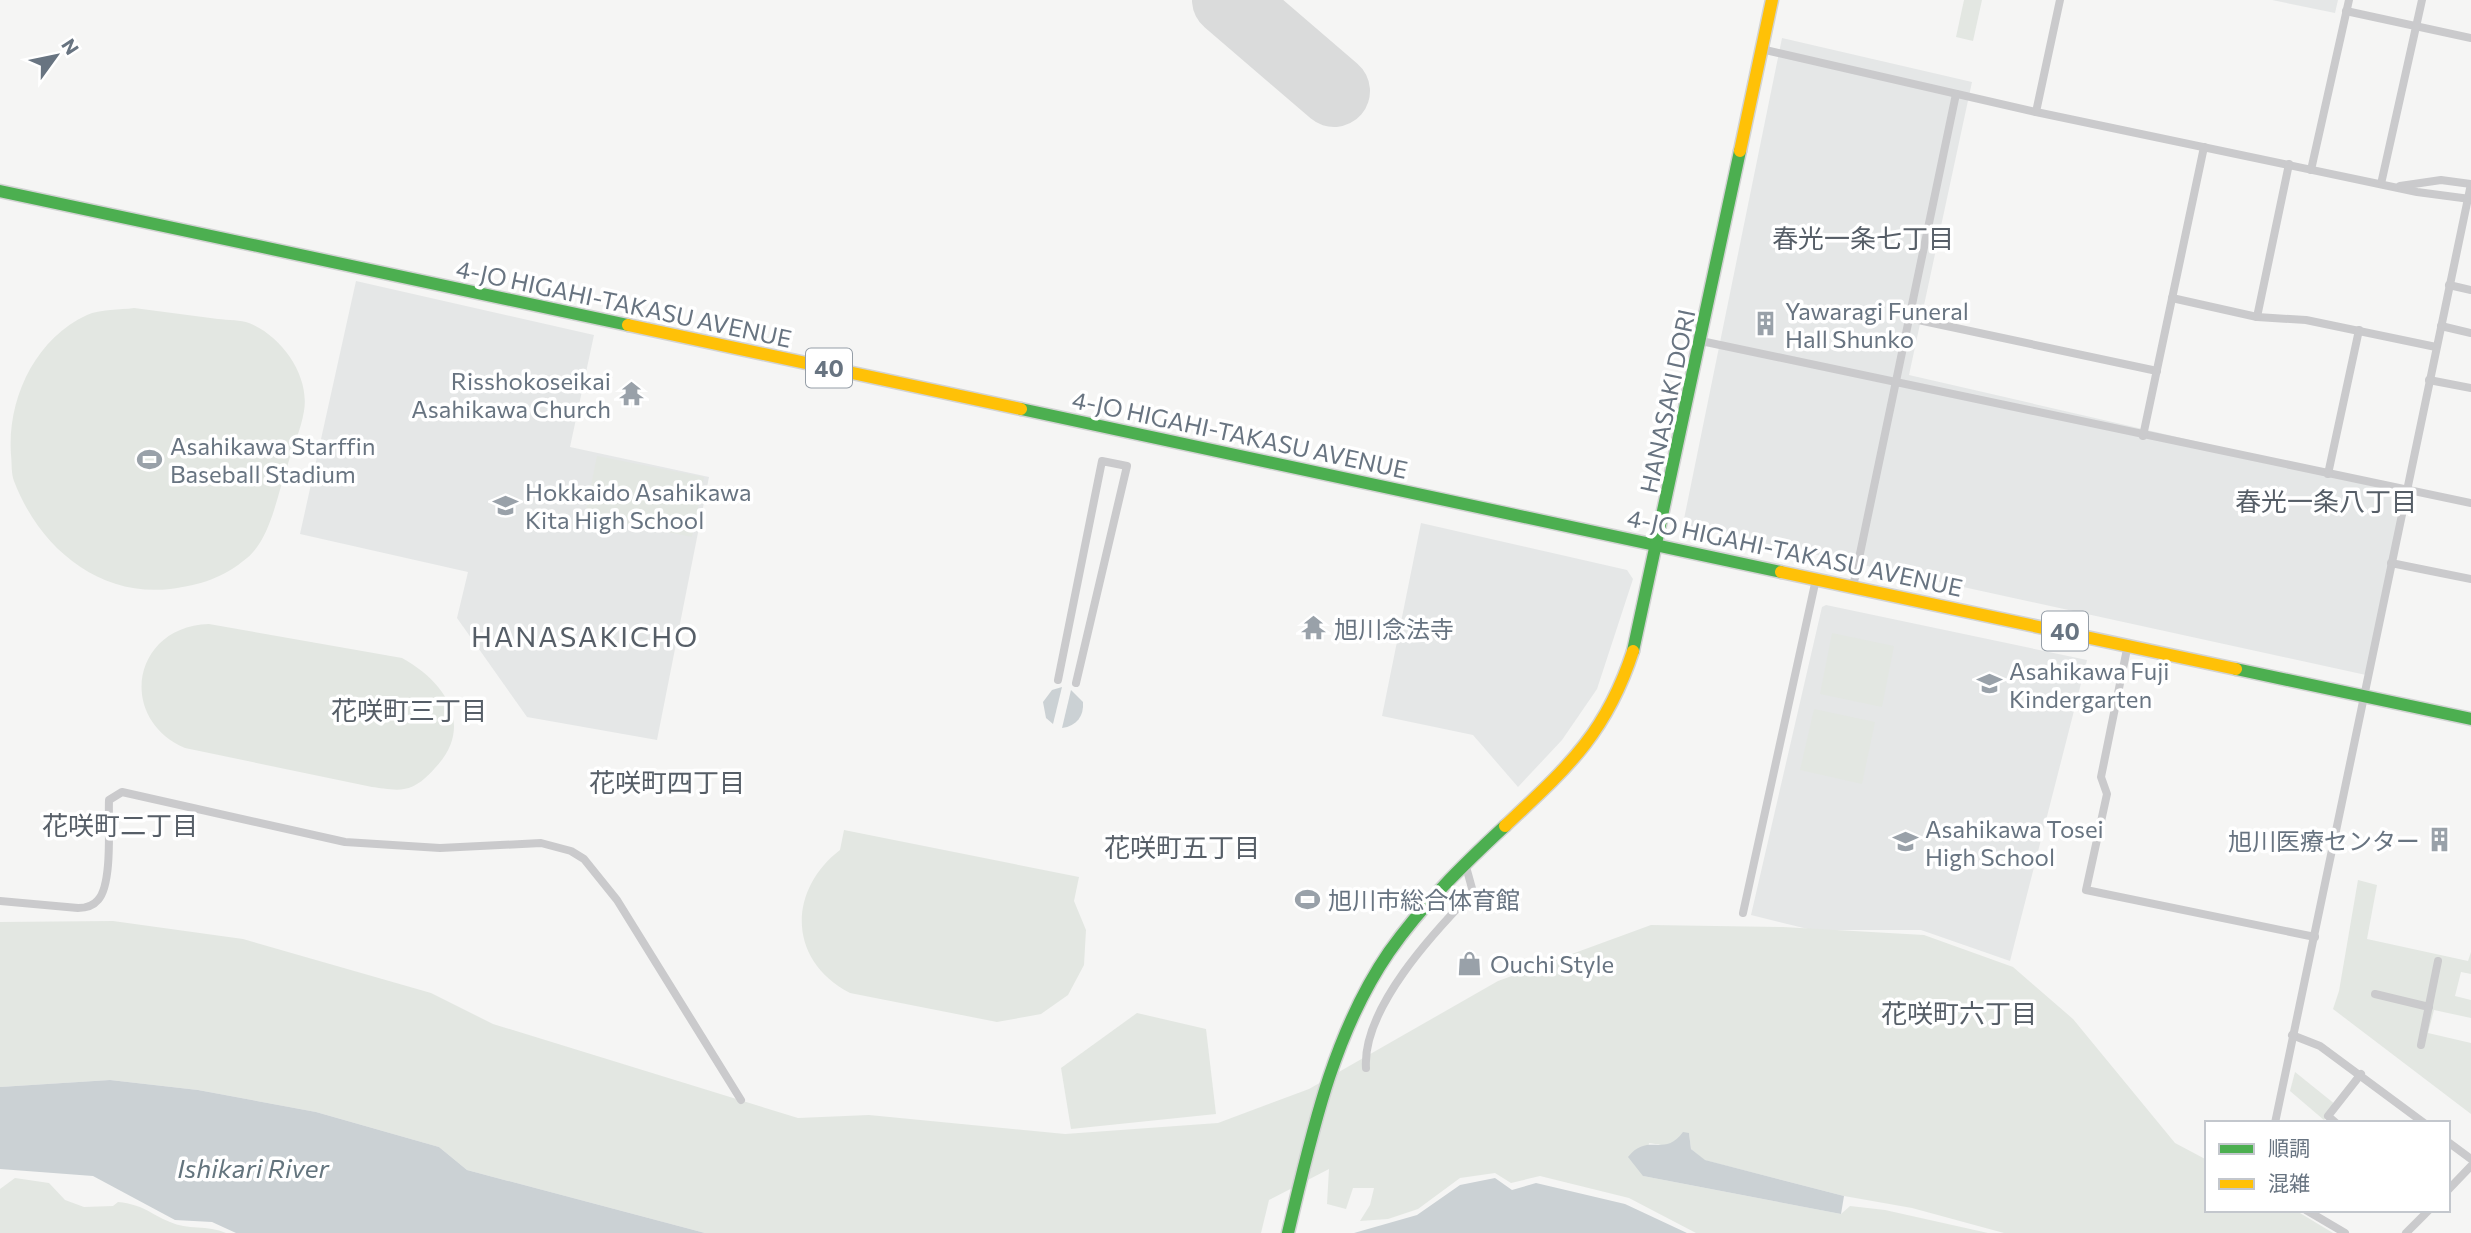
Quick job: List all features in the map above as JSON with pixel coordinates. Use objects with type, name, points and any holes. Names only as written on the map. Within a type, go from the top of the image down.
[{"type":"main road","name":"HANASAKI DORI","points":[[1288,1233],[1338,1047],[1363,995],[1388,954],[1465,863],[1566,770],[1607,716],[1634,654],[1772,0]]},
{"type":"main road","name":"4-JO HIGAHI-TAKASU AVENUE","points":[[0,191],[2471,719]]},
{"type":"street","points":[[2036,112],[2060,0]]},
{"type":"street","points":[[2311,170],[2349,0]]},
{"type":"street","points":[[2381,184],[2422,0]]},
{"type":"street","points":[[2346,11],[2471,38]]},
{"type":"street","points":[[1761,49],[2036,112],[2394,187],[2469,199]]},
{"type":"street","points":[[1853,587],[1956,94]]},
{"type":"street","points":[[2143,436],[2204,147]]},
{"type":"street","points":[[2257,317],[2288,164]]},
{"type":"street","points":[[2275,1121],[2471,184],[2441,180],[2394,187]]},
{"type":"street","points":[[2449,285],[2471,290]]},
{"type":"street","points":[[2172,298],[2257,317],[2306,320],[2436,347]]},
{"type":"street","points":[[1909,318],[2157,371]]},
{"type":"street","points":[[2441,326],[2471,333]]},
{"type":"street","points":[[2328,474],[2360,330]]},
{"type":"street","points":[[1701,341],[2471,503]]},
{"type":"street","points":[[2429,380],[2471,388]]},
{"type":"street","points":[[1058,680],[1102,461],[1126,466],[1076,683]]},
{"type":"street","points":[[2390,563],[2471,579]]},
{"type":"street","points":[[1743,913],[1816,579]]},
{"type":"street","points":[[2128,644],[2101,777],[2107,794],[2086,890],[2315,937]]},
{"type":"street","points":[[0,901],[78,908],[96,902],[106,882],[109,800],[122,792],[365,845],[440,848],[558,845],[584,859],[617,900],[741,1100]]},
{"type":"street","points":[[1366,1069],[1370,1034],[1401,976],[1434,931],[1474,892],[1465,863]]},
{"type":"street","points":[[2421,1045],[2438,961]]},
{"type":"street","points":[[2375,994],[2429,1007]]},
{"type":"street","points":[[2292,1035],[2320,1046],[2421,1121]]},
{"type":"street","points":[[2334,1121],[2328,1116],[2361,1074]]},
{"type":"street","points":[[2450,1143],[2471,1159]]},
{"type":"street","points":[[2450,1188],[2471,1166]]},
{"type":"street","points":[[2309,1212],[2345,1233]]},
{"type":"street","points":[[2416,1212],[2421,1218]]},
{"type":"street","points":[[2406,1233],[2426,1212]]},
{"type":"shaded area","points":[[1964,0],[1982,0],[1973,41],[1956,37]]},
{"type":"shaded area","points":[[2272,0],[2338,0],[2335,13]]},
{"type":"shaded area","points":[[1782,38],[1972,82],[1909,375],[2407,490],[2366,675],[1693,528],[1684,519]]},
{"type":"shaded area","name":"Hokkaido Asahikawa Kita High School","points":[[356,281],[594,335],[570,447],[709,477],[657,740],[527,717],[457,618],[468,572],[300,534]]},
{"type":"shaded area","name":"Asahikawa Starffin Baseball Stadium","points":[[134,308],[238,321],[261,329],[282,347],[291,359],[303,384],[305,398],[301,425],[272,516],[255,549],[229,571],[211,580],[170,589],[119,585],[74,563],[39,527],[25,505],[12,475],[11,434],[14,413],[28,373],[39,355],[53,339],[87,315]]},
{"type":"shaded area","points":[[597,456],[704,477],[692,537],[585,515]]},
{"type":"shaded area","points":[[1421,523],[1627,570],[1633,579],[1597,689],[1562,740],[1518,787],[1473,735],[1382,716]]},
{"type":"shaded area","name":"Asahikawa Tosei High School","points":[[1826,605],[2087,660],[2010,961],[1921,930],[1812,930],[1751,915],[1822,607]]},
{"type":"shaded area","points":[[209,624],[402,658],[431,679],[450,706],[454,720],[453,736],[447,752],[421,781],[409,788],[396,790],[185,748],[163,734],[149,716],[142,696],[143,676],[150,656],[163,640],[183,629]]},
{"type":"shaded area","points":[[1832,633],[1894,646],[1882,707],[1820,694]]},
{"type":"shaded area","points":[[1814,709],[1875,722],[1862,784],[1800,770]]},
{"type":"shaded area","points":[[844,830],[1079,877],[1074,901],[1086,930],[1084,965],[1068,995],[1041,1014],[997,1022],[850,993],[830,979],[815,963],[806,945],[802,925],[810,885],[840,850]]},
{"type":"shaded area","points":[[2358,880],[2377,885],[2367,939],[2468,961],[2471,952],[2471,974],[2461,972],[2455,996],[2471,1000],[2471,1018],[2434,1010],[2428,1033],[2471,1043],[2471,1114],[2333,1009],[2339,991]]},
{"type":"shaded area","points":[[113,921],[243,939],[431,993],[493,1024],[798,1118],[869,1115],[1065,1134],[1218,1123],[1309,1089],[1498,981],[1651,925],[1783,927],[1924,935],[2013,967],[2073,1019],[2175,1143],[2205,1159],[2205,1212],[2298,1212],[2333,1233],[2004,1233],[1912,1208],[1844,1196],[1704,1160],[1691,1149],[1689,1133],[1668,1146],[1649,1143],[1643,1176],[1841,1214],[1850,1206],[1885,1210],[1988,1233],[1696,1233],[1629,1198],[1540,1176],[1511,1183],[1495,1173],[1460,1178],[1418,1209],[1388,1219],[1360,1221],[1370,1205],[1374,1188],[1353,1188],[1346,1209],[1327,1204],[1329,1169],[1269,1200],[1261,1233],[705,1233],[467,1170],[439,1147],[316,1112],[198,1090],[110,1080],[0,1087],[0,922]]},
{"type":"shaded area","points":[[1137,1013],[1206,1029],[1216,1114],[1071,1129],[1061,1068]]},
{"type":"shaded area","points":[[2295,1072],[2336,1105],[2324,1120],[2290,1091]]},
{"type":"shaded area","points":[[15,1178],[49,1183],[65,1200],[84,1207],[127,1203],[177,1224],[226,1233],[0,1233],[0,1189]]},
{"type":"water","points":[[1062,687],[1053,724],[1046,718],[1043,702],[1052,690]]},
{"type":"water","points":[[1071,690],[1083,702],[1082,712],[1076,723],[1062,728]]},
{"type":"water","name":"Ishikari River","points":[[110,1080],[198,1090],[316,1112],[439,1147],[467,1170],[705,1233],[236,1233],[212,1222],[175,1220],[93,1176],[0,1169],[0,1087]]},
{"type":"water","points":[[1683,1132],[1689,1133],[1691,1149],[1705,1160],[1844,1196],[1841,1214],[1643,1176],[1628,1157],[1642,1146],[1663,1145],[1676,1140]]},
{"type":"water","points":[[1495,1178],[1512,1190],[1536,1183],[1625,1204],[1687,1233],[1354,1233],[1417,1215],[1460,1185]]},
{"type":"runway","points":[[1228,0],[1334,91]]},
{"type":"traffic: fast","points":[[1633,651],[1740,151]]},
{"type":"traffic: fast","points":[[0,191],[628,325]]},
{"type":"traffic: fast","points":[[1021,409],[1781,572]]},
{"type":"traffic: fast","points":[[2236,669],[2471,719]]},
{"type":"traffic: fast","points":[[1288,1233],[1326,1088],[1352,1017],[1369,984],[1415,918],[1505,826]]},
{"type":"traffic: slow","points":[[1740,151],[1772,0]]},
{"type":"traffic: slow","points":[[628,325],[1021,409]]},
{"type":"traffic: slow","points":[[1781,572],[2236,669]]},
{"type":"traffic: slow","points":[[1505,826],[1566,767],[1597,728],[1622,680],[1633,651]]},
{"type":"place","name":"Yawaragi Funeral Hall Shunko","points":[[1765,324]]},
{"type":"place","name":"Risshokoseikai Asahikawa Church","points":[[631,394]]},
{"type":"place","name":"Asahikawa Starffin Baseball Stadium","points":[[150,459]]},
{"type":"place","name":"Hokkaido Asahikawa Kita High School","points":[[505,505]]},
{"type":"place","name":"旭川念法寺","points":[[1314,628]]},
{"type":"place","name":"Asahikawa Fuji Kindergarten","points":[[1989,684]]},
{"type":"place","name":"旭川医療センター","points":[[2440,840]]},
{"type":"place","name":"Asahikawa Tosei High School","points":[[1905,842]]},
{"type":"place","name":"旭川市総合体育館","points":[[1308,899]]},
{"type":"place","name":"Ouchi Style","points":[[1470,963]]},
{"type":"district","name":"春光一条七丁目","points":[[1863,237]]},
{"type":"district","name":"春光一条八丁目","points":[[2326,500]]},
{"type":"district","name":"HANASAKICHO","points":[[585,636]]},
{"type":"district","name":"花咲町三丁目","points":[[409,709]]},
{"type":"district","name":"花咲町四丁目","points":[[667,781]]},
{"type":"district","name":"花咲町二丁目","points":[[120,824]]},
{"type":"district","name":"花咲町五丁目","points":[[1182,846]]},
{"type":"district","name":"花咲町六丁目","points":[[1959,1012]]}]
